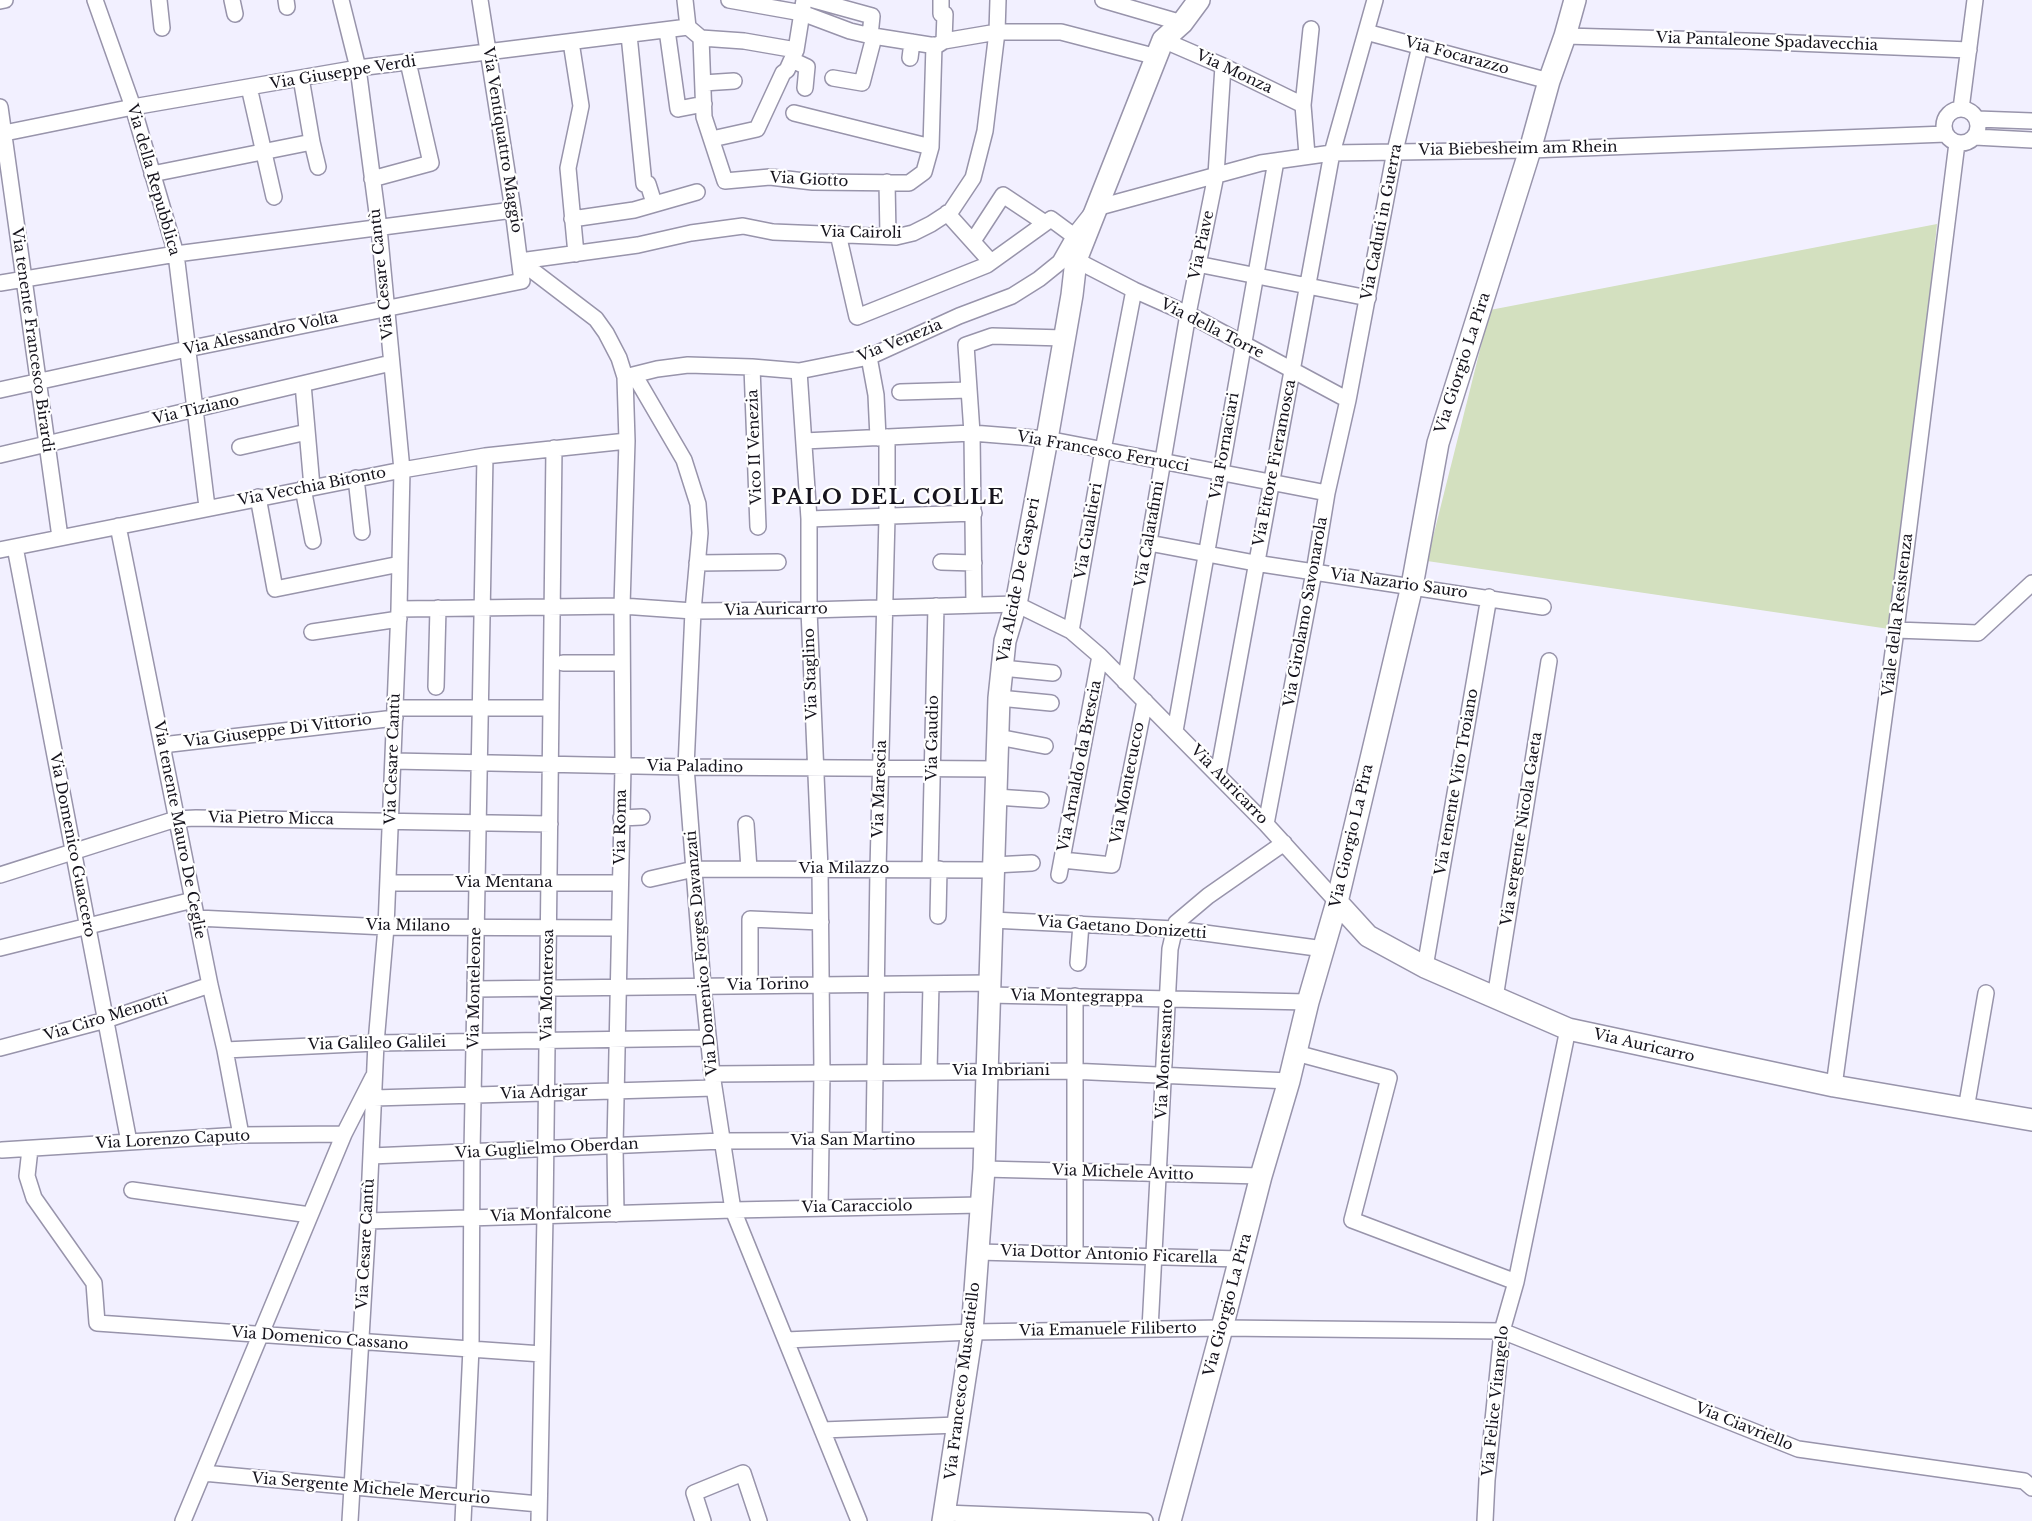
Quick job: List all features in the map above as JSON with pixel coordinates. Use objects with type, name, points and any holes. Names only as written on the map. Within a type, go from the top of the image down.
[{"type":"street","points":[[0,1],[4,0]]},
{"type":"street","name":"Via della Repubblica","points":[[95,0],[133,107],[176,254],[207,507]]},
{"type":"street","points":[[159,0],[162,28]]},
{"type":"street","name":"Via Cesare Cantù","points":[[341,0],[358,69],[379,228],[402,470],[399,614],[386,927],[376,1043],[350,1521]]},
{"type":"street","name":"Via Ventiquattro Maggio","points":[[480,0],[522,281]]},
{"type":"street","points":[[685,0],[688,27],[701,38],[744,41],[794,55],[807,67],[805,88]]},
{"type":"street","name":"Via Monza","points":[[729,0],[803,7],[849,31],[872,36],[911,50],[997,32],[1061,32],[1160,48],[1223,66],[1303,105]]},
{"type":"street","points":[[814,0],[872,16],[872,36],[862,83],[832,78]]},
{"type":"street","name":"Via Giotto","points":[[701,38],[704,117],[725,181],[770,177],[813,183],[909,183],[924,172],[931,147],[939,43],[945,14],[941,14],[941,0]]},
{"type":"street","name":"Via Cairoli","points":[[520,261],[615,248],[691,233],[743,226],[773,232],[896,237],[913,233],[951,211],[973,178],[985,131],[997,32],[998,0]]},
{"type":"street","points":[[1103,0],[1182,23]]},
{"type":"street","points":[[1160,48],[1199,0]]},
{"type":"street","name":"Via Ettore Fieramosca","points":[[1218,774],[1332,153],[1375,0]]},
{"type":"street","name":"Via Giorgio La Pira","points":[[1170,1521],[1336,902],[1412,586],[1438,443],[1575,0]]},
{"type":"street","points":[[1962,109],[1975,0]]},
{"type":"street","points":[[712,139],[757,129],[794,55],[803,7]]},
{"type":"street","name":"Via Giuseppe Verdi","points":[[1,134],[133,107],[358,69],[688,27]]},
{"type":"street","points":[[1308,155],[1303,105],[1311,29]]},
{"type":"street","points":[[667,30],[678,109],[704,104]]},
{"type":"street","name":"Via Focarazzo","points":[[1366,32],[1549,81]]},
{"type":"street","points":[[629,35],[644,184],[648,184],[654,203]]},
{"type":"street","name":"Via Pantaleone Spadavecchia","points":[[1565,36],[1969,50]]},
{"type":"street","points":[[571,42],[581,106],[568,168],[576,254]]},
{"type":"street","name":"Via Caduti in Guerra","points":[[1348,400],[1395,151],[1420,46]]},
{"type":"street","name":"Via Alcide De Gasperi","points":[[984,1169],[999,698],[1005,641],[1016,604],[1047,439],[1076,260],[1160,48]]},
{"type":"street","points":[[372,180],[431,164],[408,62]]},
{"type":"street","name":"Via Piave","points":[[1188,314],[1216,175],[1223,66]]},
{"type":"street","points":[[301,78],[318,167]]},
{"type":"street","points":[[703,83],[734,81]]},
{"type":"street","points":[[249,87],[274,197]]},
{"type":"street","name":"Via tenente Francesco Birardi","points":[[0,107],[1,134],[60,537]]},
{"type":"street","points":[[1975,137],[1978,125],[1971,112],[1962,109],[1953,111],[1947,117],[1944,126],[1952,138],[1967,142],[1975,137],[2032,140]]},
{"type":"street","points":[[794,113],[931,147]]},
{"type":"street","points":[[1977,120],[2032,122]]},
{"type":"street","name":"Via Biebesheim am Rhein","points":[[1096,208],[1262,163],[1332,153],[1952,138]]},
{"type":"street","name":"Viale della Resistenza","points":[[1834,1086],[1896,630],[1952,138]]},
{"type":"street","points":[[152,174],[312,142]]},
{"type":"street","name":"Via Fornaciari","points":[[1175,731],[1276,161]]},
{"type":"street","points":[[887,182],[888,236]]},
{"type":"street","points":[[572,219],[634,210],[697,192]]},
{"type":"street","points":[[973,241],[1003,195],[1045,223]]},
{"type":"street","name":"Via Venezia","points":[[630,376],[657,369],[688,365],[799,371],[869,357],[959,316],[1012,296],[1039,279],[1060,262],[1074,236],[1096,208]]},
{"type":"street","points":[[0,283],[176,254],[513,210]]},
{"type":"street","points":[[947,213],[992,262]]},
{"type":"street","points":[[838,234],[857,317],[987,265],[1051,219],[1074,236]]},
{"type":"street","name":"Via della Torre","points":[[1076,260],[1134,290],[1188,314],[1348,400]]},
{"type":"street","points":[[520,261],[596,319],[630,376]]},
{"type":"street","points":[[1197,264],[1368,298]]},
{"type":"street","name":"Via Alessandro Volta","points":[[0,390],[187,349],[522,281]]},
{"type":"street","name":"Via Gualtieri","points":[[1071,631],[1102,450],[1134,290]]},
{"type":"street","name":"Via Calatafimi","points":[[1125,682],[1188,314]]},
{"type":"street","points":[[974,604],[972,433],[966,345],[992,336],[1064,338]]},
{"type":"street","name":"Via Marescia","points":[[869,357],[882,438],[887,517],[874,1141]]},
{"type":"street","name":"Via Tiziano","points":[[0,455],[391,363]]},
{"type":"street","name":"Vico II Venezia","points":[[752,367],[758,526]]},
{"type":"street","name":"Via Staglino","points":[[799,371],[808,519],[808,610],[820,869],[822,985],[820,1208]]},
{"type":"street","name":"Via Roma","points":[[616,1214],[615,1146],[623,766],[622,606],[630,376]]},
{"type":"street","name":"Via Domenico Forges Davanzati","points":[[630,376],[684,460],[698,504],[700,533],[693,610],[686,766],[708,1038],[734,1210],[859,1521]]},
{"type":"street","points":[[303,384],[313,541]]},
{"type":"street","points":[[900,392],[969,390]]},
{"type":"street","name":"Via Girolamo Savonarola","points":[[1266,824],[1327,493],[1348,400]]},
{"type":"street","points":[[240,447],[307,432]]},
{"type":"street","name":"Via Francesco Ferrucci","points":[[804,441],[972,433],[1047,439],[1327,493]]},
{"type":"street","name":"Via Vecchia Bitonto","points":[[8,549],[356,478],[485,456],[627,441]]},
{"type":"street","name":"Via Monterosa","points":[[539,1521],[547,1093],[554,448]]},
{"type":"street","name":"Via Monteleone","points":[[463,1521],[471,1348],[472,1152],[485,456]]},
{"type":"street","points":[[356,478],[363,531]]},
{"type":"street","points":[[258,497],[275,589],[400,564]]},
{"type":"street","points":[[808,519],[974,513]]},
{"type":"street","name":"Via tenente Mauro De Ceglie","points":[[118,526],[241,1135]]},
{"type":"street","name":"Via Nazario Sauro","points":[[1149,543],[1255,563],[1543,607]]},
{"type":"street","name":"Via Domenico Guaccero","points":[[8,549],[74,853],[129,1142]]},
{"type":"street","points":[[697,563],[778,562]]},
{"type":"street","points":[[941,562],[974,563]]},
{"type":"street","points":[[1896,630],[1978,633],[2032,583]]},
{"type":"street","name":"Via tenente Vito Troiano","points":[[1425,967],[1489,597]]},
{"type":"street","name":"Via Auricarro","points":[[312,632],[438,608],[622,606],[693,610],[808,610],[1016,604],[1071,631],[1100,656],[1266,824],[1368,936],[1425,967],[1568,1029],[1834,1086],[2032,1120]]},
{"type":"street","name":"Via Gaudio","points":[[936,606],[933,769],[938,916]]},
{"type":"street","points":[[436,687],[438,608]]},
{"type":"street","name":"Via Arnaldo da Brescia","points":[[1059,875],[1100,656]]},
{"type":"street","name":"Via sergente Nicola Gaeta","points":[[1495,998],[1549,661]]},
{"type":"street","points":[[563,663],[622,663]]},
{"type":"street","points":[[1002,668],[1053,673]]},
{"type":"street","points":[[999,698],[1051,703]]},
{"type":"street","name":"Via Montecucco","points":[[1062,860],[1112,864],[1145,701]]},
{"type":"street","name":"Via Giuseppe Di Vittorio","points":[[162,745],[395,713],[480,708],[551,708]]},
{"type":"street","points":[[998,738],[1045,746]]},
{"type":"street","name":"Via Paladino","points":[[393,761],[623,766],[997,769]]},
{"type":"street","points":[[996,797],[1041,800]]},
{"type":"street","points":[[621,818],[642,817]]},
{"type":"street","name":"Via Pietro Micca","points":[[0,875],[176,819],[550,824]]},
{"type":"street","points":[[746,824],[748,869]]},
{"type":"street","points":[[1175,928],[1176,923],[1208,896],[1284,843]]},
{"type":"street","name":"Via Milazzo","points":[[650,879],[694,869],[935,869],[1032,863]]},
{"type":"street","name":"Via Mentana","points":[[388,883],[620,883]]},
{"type":"street","points":[[0,948],[193,900]]},
{"type":"street","name":"Via Milano","points":[[197,918],[386,927],[619,928]]},
{"type":"street","points":[[750,986],[750,920],[821,922]]},
{"type":"street","name":"Via Gaetano Donizetti","points":[[992,920],[1175,928],[1324,949]]},
{"type":"street","points":[[1078,963],[1081,924]]},
{"type":"street","name":"Via Montesanto","points":[[1150,1329],[1170,949],[1175,928]]},
{"type":"street","name":"Via Ciro Menotti","points":[[0,1048],[106,1020],[210,984]]},
{"type":"street","points":[[929,1072],[931,984]]},
{"type":"street","name":"Via Torino","points":[[476,988],[931,984],[989,989]]},
{"type":"street","name":"Via Montegrappa","points":[[989,989],[1075,996],[1308,1002]]},
{"type":"street","points":[[1966,1109],[1986,993]]},
{"type":"street","points":[[1075,996],[1075,1254]]},
{"type":"street","points":[[1296,1053],[1389,1078],[1352,1220],[1516,1282],[1568,1029]]},
{"type":"street","name":"Via Galileo Galilei","points":[[225,1050],[376,1043],[708,1038]]},
{"type":"street","name":"Via Imbriani","points":[[713,1081],[822,1073],[987,1071],[1075,1072],[1289,1081]]},
{"type":"street","points":[[183,1521],[344,1134],[375,1072]]},
{"type":"street","name":"Via Adrigar","points":[[374,1098],[616,1091],[713,1081]]},
{"type":"street","name":"Via Lorenzo Caputo","points":[[1,1145],[30,1149],[241,1135],[344,1134]]},
{"type":"street","name":"Via San Martino","points":[[722,1141],[985,1140]]},
{"type":"street","name":"Via Guglielmo Oberdan","points":[[371,1156],[722,1141]]},
{"type":"street","name":"Via Domenico Cassano","points":[[30,1149],[27,1176],[33,1198],[94,1282],[98,1323],[542,1354]]},
{"type":"street","name":"Via Michele Avitto","points":[[984,1169],[1261,1176]]},
{"type":"street","name":"Via Francesco Muscatiello","points":[[944,1517],[972,1332],[984,1169]]},
{"type":"street","points":[[132,1190],[310,1215]]},
{"type":"street","name":"Via Caracciolo","points":[[734,1210],[981,1205]]},
{"type":"street","name":"Via Monfalcone","points":[[368,1221],[734,1210]]},
{"type":"street","name":"Via Dottor Antonio Ficarella","points":[[978,1252],[1240,1259]]},
{"type":"street","name":"Via Felice Vitangelo","points":[[1485,1521],[1502,1331],[1516,1282]]},
{"type":"street","name":"Via Emanuele Filiberto","points":[[786,1340],[972,1332],[1222,1328],[1502,1331]]},
{"type":"street","name":"Via Ciavriello","points":[[1502,1331],[1798,1449],[2025,1481],[2032,1488]]},
{"type":"street","points":[[822,1430],[958,1425]]},
{"type":"street","name":"Via Sergente Michele Mercurio","points":[[203,1473],[539,1504]]},
{"type":"street","points":[[704,1521],[693,1493],[743,1473],[759,1521]]},
{"type":"street","points":[[944,1517],[1145,1521]]},
{"type":"green space","points":[[1937,224],[1896,630],[1427,561],[1490,310]]},
{"type":"district","name":"PALO DEL COLLE","points":[[888,498]]}]
